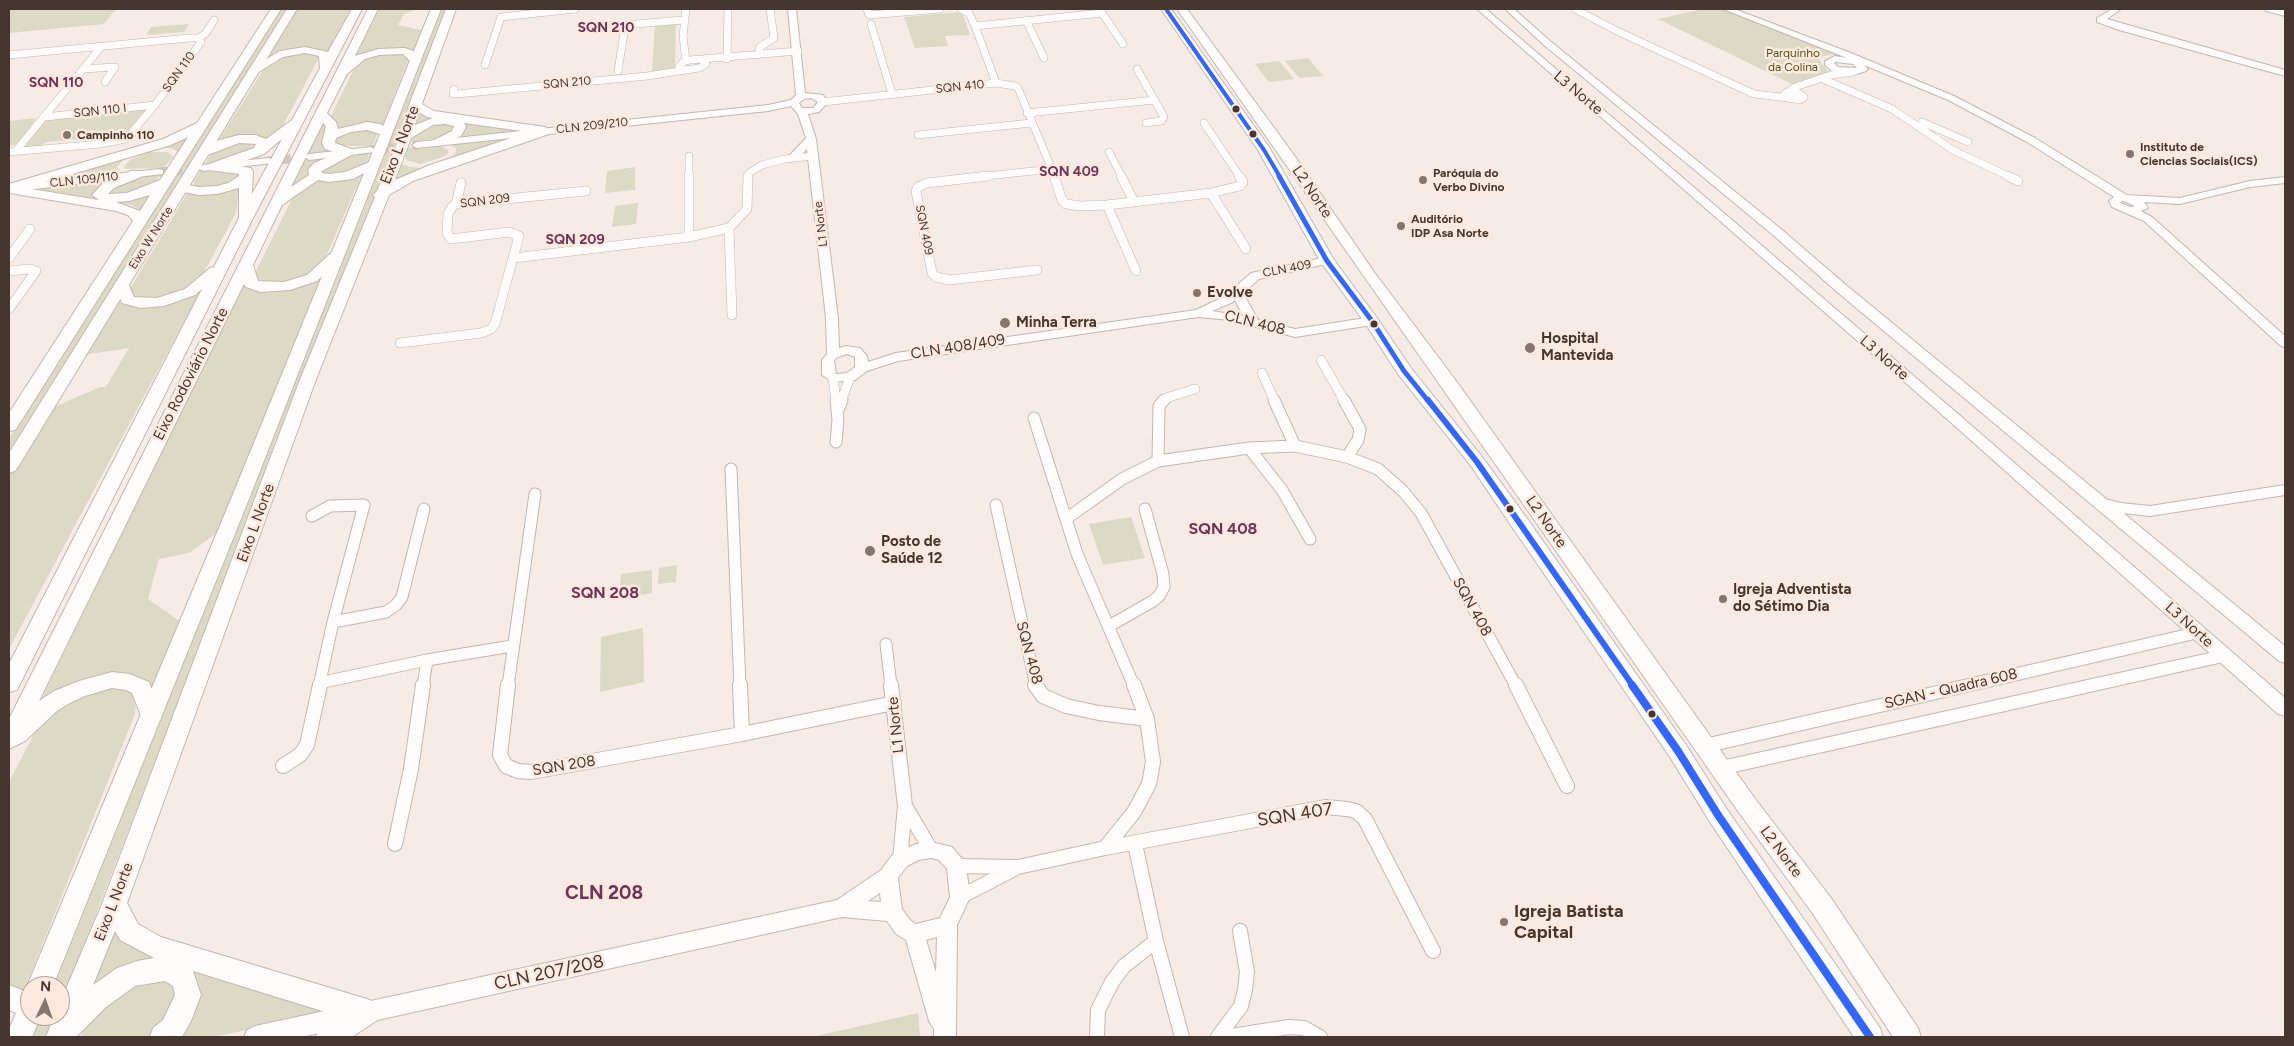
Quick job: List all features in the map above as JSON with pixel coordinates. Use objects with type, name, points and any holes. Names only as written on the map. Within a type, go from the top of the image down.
[{"type":"main road","name":"Eixo W Norte","points":[[9,426],[140,221],[162,178],[181,157],[276,9]]},
{"type":"main road","name":"Eixo W Norte","points":[[9,466],[292,9]]},
{"type":"main road","name":"Eixo Rodoviário Norte","points":[[9,684],[245,220],[357,9]]},
{"type":"main road","name":"Eixo Rodoviário Norte","points":[[9,741],[373,9]]},
{"type":"main road","name":"Eixo L Norte","points":[[44,976],[337,255],[372,157],[386,132],[436,9]]},
{"type":"main road","name":"Eixo L Norte","points":[[60,1036],[114,904],[307,382],[346,287],[380,195],[397,158],[411,140],[415,105],[451,9]]},
{"type":"main road","name":"L2 Norte","points":[[1166,9],[1268,155],[1327,261],[1372,321],[1404,371],[1477,462],[1519,522],[1678,751],[1718,815],[1870,1037]]},
{"type":"main road","name":"L2 Norte","points":[[1182,9],[1704,746],[1822,906],[1908,1037]]},
{"type":"main road","name":"L3 Norte","points":[[1481,9],[1952,416],[2285,709]]},
{"type":"main road","name":"L3 Norte","points":[[1509,9],[1777,232],[1841,288],[2285,656]]},
{"type":"main road","points":[[2270,9],[2285,13]]},
{"type":"main road","points":[[1503,28],[1518,28],[1527,24]]},
{"type":"main road","points":[[1514,38],[1516,34],[1527,32],[1547,42]]},
{"type":"main road","points":[[253,70],[280,54],[305,50],[324,54],[326,68]]},
{"type":"main road","points":[[341,73],[361,57],[378,52],[405,51],[410,53],[416,61]]},
{"type":"main road","points":[[415,105],[431,114],[545,131]]},
{"type":"main road","points":[[321,114],[332,125],[328,143],[330,146],[349,153]]},
{"type":"main road","points":[[209,168],[251,155],[297,120]]},
{"type":"main road","points":[[411,140],[430,122],[445,120],[459,124],[460,127],[456,133],[436,142]]},
{"type":"main road","points":[[9,189],[167,142],[201,125]]},
{"type":"main road","points":[[331,136],[348,128],[367,126],[376,127],[386,132]]},
{"type":"main road","points":[[380,195],[406,179],[426,171],[545,131]]},
{"type":"main road","points":[[205,152],[221,144],[239,139],[256,139],[262,142],[262,147]]},
{"type":"main road","points":[[397,158],[410,166],[439,163],[448,158],[452,152],[451,149],[436,142]]},
{"type":"main road","points":[[136,174],[120,169],[123,162],[132,156],[162,150],[181,157]]},
{"type":"main road","points":[[276,204],[316,176],[318,166],[349,153]]},
{"type":"main road","points":[[316,176],[329,178],[348,176],[372,157]]},
{"type":"main road","points":[[1666,168],[1678,170],[1696,166]]},
{"type":"main road","points":[[209,168],[241,169],[246,171],[245,220]]},
{"type":"main road","points":[[136,174],[108,185],[99,195],[110,199],[129,198],[151,190],[162,178]]},
{"type":"main road","points":[[182,188],[199,191],[218,190],[233,186],[245,178]]},
{"type":"main road","points":[[9,189],[118,207],[133,212],[140,221]]},
{"type":"main road","points":[[1308,229],[1319,225],[1334,225]]},
{"type":"main road","points":[[246,265],[251,284],[267,287],[285,287],[312,278],[337,255]]},
{"type":"main road","points":[[122,284],[127,300],[140,303],[159,303],[190,292],[224,263]]},
{"type":"main road","points":[[1794,280],[1804,274],[1817,274],[1841,288]]},
{"type":"main road","points":[[1404,371],[1420,373],[1436,366]]},
{"type":"main road","points":[[9,741],[33,719],[62,697],[102,682],[123,681],[137,685],[144,694],[151,715]]},
{"type":"main road","points":[[114,904],[129,932],[155,947],[367,1012]]},
{"type":"main road","points":[[60,1036],[96,999],[126,977],[146,971],[165,970],[174,971],[184,978],[188,995],[182,1012],[172,1029],[163,1037]]},
{"type":"main road","points":[[330,1037],[367,1012]]},
{"type":"street","points":[[486,65],[501,18],[507,15],[575,9]]},
{"type":"street","points":[[686,9],[683,20],[686,61]]},
{"type":"street","points":[[727,58],[728,9]]},
{"type":"street","points":[[758,54],[760,47],[774,38],[770,9]]},
{"type":"street","name":"L1 Norte","points":[[792,9],[798,50],[801,103],[810,134],[832,318],[839,352]]},
{"type":"street","points":[[892,94],[869,17],[940,9]]},
{"type":"street","name":"SQN 410","points":[[823,102],[996,84],[969,13],[961,9]]},
{"type":"street","points":[[1576,9],[1619,32],[1761,96],[1788,94],[1802,99],[1806,84]]},
{"type":"street","points":[[1727,9],[1847,57],[1907,78],[1964,104],[2018,133],[2108,189],[2124,202],[2144,211],[2285,343]]},
{"type":"street","points":[[2117,9],[2100,20],[2110,25],[2285,74]]},
{"type":"street","points":[[975,26],[1101,11],[1124,44]]},
{"type":"street","points":[[199,38],[206,33],[214,20]]},
{"type":"street","points":[[618,71],[625,27],[636,24],[683,20]]},
{"type":"street","points":[[1026,20],[1044,58]]},
{"type":"street","name":"SQN 110","points":[[9,55],[199,38],[201,42],[130,136],[120,141],[12,152]]},
{"type":"street","points":[[12,152],[45,117],[101,47]]},
{"type":"street","points":[[704,63],[699,68],[686,70],[679,67],[686,61],[704,63],[737,56],[798,50]]},
{"type":"street","points":[[1831,71],[1828,63],[1831,60],[1847,57],[1860,64],[1863,69],[1856,72]]},
{"type":"street","points":[[83,69],[116,67],[105,82]]},
{"type":"street","name":"SQN 210","points":[[454,89],[453,94],[457,94],[686,70]]},
{"type":"street","points":[[1137,70],[1163,113],[1163,119],[1146,123]]},
{"type":"street","points":[[1788,94],[1806,84],[1823,79],[1831,71],[1907,78]]},
{"type":"street","points":[[1823,79],[1968,142]]},
{"type":"street","points":[[996,84],[1010,84],[1017,87],[1052,169],[1062,200],[1066,204],[1107,205],[1212,193],[1240,186],[1243,182],[1204,123]]},
{"type":"street","points":[[801,103],[820,97],[823,102],[816,110]]},
{"type":"street","points":[[1027,113],[1155,100]]},
{"type":"street","name":"CLN 209/210","points":[[411,140],[436,142],[801,103],[816,110]]},
{"type":"street","name":"SQN 110 I","points":[[45,117],[155,105]]},
{"type":"street","name":"L1 Norte","points":[[810,134],[816,110]]},
{"type":"street","points":[[1900,113],[1952,150],[2018,181]]},
{"type":"street","points":[[918,135],[1032,123]]},
{"type":"street","points":[[791,160],[810,134]]},
{"type":"street","points":[[1110,152],[1134,202]]},
{"type":"street","points":[[309,157],[349,153],[372,157]]},
{"type":"street","points":[[689,156],[689,237]]},
{"type":"street","points":[[514,258],[689,237],[729,228],[747,209],[747,179],[749,173],[762,165],[779,161],[814,162]]},
{"type":"street","points":[[209,168],[268,162]]},
{"type":"street","name":"SQN 409","points":[[1037,270],[950,280],[936,277],[932,273],[916,191],[918,187],[927,183],[1052,169]]},
{"type":"street","name":"CLN 109/110","points":[[9,189],[136,174],[162,178]]},
{"type":"street","points":[[2124,202],[2195,199],[2250,184],[2285,180]]},
{"type":"street","points":[[456,204],[461,183]]},
{"type":"street","name":"SQN 209","points":[[400,343],[473,334],[491,329],[495,324],[519,236],[515,233],[502,233],[451,239],[448,237],[449,210],[456,204],[586,191]]},
{"type":"street","points":[[1212,193],[1246,249]]},
{"type":"street","points":[[2144,211],[2157,201]]},
{"type":"street","points":[[1107,205],[1136,271]]},
{"type":"street","points":[[729,228],[732,315]]},
{"type":"street","points":[[9,258],[30,229]]},
{"type":"street","name":"CLN 409","points":[[1198,313],[1218,304],[1237,292],[1255,276],[1262,273],[1327,261]]},
{"type":"street","points":[[9,271],[30,269],[36,272],[9,309]]},
{"type":"street","points":[[1237,292],[1252,322]]},
{"type":"street","name":"CLN 408","points":[[1198,313],[1230,316],[1294,332],[1372,321]]},
{"type":"street","name":"CLN 408/409","points":[[862,362],[1198,313]]},
{"type":"street","points":[[836,442],[837,412],[833,378],[829,375],[827,364],[839,352],[855,351],[862,362],[850,377],[837,412]]},
{"type":"street","points":[[1321,360],[1360,429],[1358,440],[1347,457]]},
{"type":"street","points":[[1262,373],[1294,446]]},
{"type":"street","points":[[833,378],[850,377]]},
{"type":"street","points":[[1158,461],[1159,406],[1166,398],[1195,389]]},
{"type":"street","points":[[1034,418],[1084,572],[1109,626],[1147,719],[1153,762],[1149,784],[1134,812],[1105,848]]},
{"type":"street","name":"SQN 408","points":[[1066,520],[1122,479],[1158,461],[1250,448],[1294,446],[1347,457],[1378,469],[1392,480],[1421,513],[1523,698],[1567,786]]},
{"type":"street","points":[[1250,448],[1282,490],[1310,539]]},
{"type":"street","points":[[730,469],[742,734]]},
{"type":"street","points":[[2101,503],[2121,508],[2150,511],[2285,490]]},
{"type":"street","name":"SQN 208","points":[[535,494],[512,646],[500,755],[506,766],[511,769],[531,772],[742,734],[894,703]]},
{"type":"street","points":[[283,766],[300,755],[306,745],[318,683],[364,505],[330,506],[312,516]]},
{"type":"street","name":"SQN 408","points":[[996,505],[1035,685],[1043,696],[1066,706],[1099,713],[1147,719]]},
{"type":"street","points":[[333,622],[386,612],[396,605],[402,597],[424,509]]},
{"type":"street","points":[[1109,626],[1153,601],[1159,596],[1164,587],[1145,509]]},
{"type":"street","points":[[2140,534],[2138,524],[2142,517],[2150,511]]},
{"type":"street","name":"SGAN - Quadra 608","points":[[1704,746],[2198,633]]},
{"type":"street","name":"L1 Norte","points":[[886,644],[905,806],[900,860]]},
{"type":"street","points":[[318,683],[427,660],[512,646]]},
{"type":"street","points":[[1721,768],[2223,656]]},
{"type":"street","points":[[395,844],[410,769],[427,660]]},
{"type":"street","name":"L1 Norte","points":[[905,806],[932,850]]},
{"type":"street","name":"SQN 407","points":[[1018,867],[1105,848],[1326,807],[1337,807],[1356,812],[1365,819],[1433,951]]},
{"type":"street","points":[[1134,844],[1156,941],[1182,1037]]},
{"type":"street","points":[[932,850],[945,853],[956,866],[960,897],[947,925],[944,1037],[914,934],[903,927],[892,912],[888,876],[900,860],[916,852],[932,850]]},
{"type":"street","points":[[956,866],[1018,867]]},
{"type":"street","points":[[960,897],[1018,867]]},
{"type":"street","name":"CLN 207/208","points":[[842,908],[888,876]]},
{"type":"street","name":"CLN 207/208","points":[[255,1037],[842,908],[892,912]]},
{"type":"street","points":[[914,934],[947,925]]},
{"type":"street","points":[[1218,1037],[1240,1006],[1246,990],[1247,972],[1240,931]]},
{"type":"street","points":[[1097,1037],[1098,1010],[1112,982],[1124,966],[1156,941]]},
{"type":"street","points":[[1224,1037],[1289,1027],[1304,1028],[1320,1037]]},
{"type":"green space","points":[[9,9],[116,9],[104,24],[9,33]]},
{"type":"green space","points":[[282,9],[288,9],[9,452],[9,438]]},
{"type":"green space","points":[[296,9],[351,9],[328,52],[307,48],[282,52],[267,58]]},
{"type":"green space","points":[[379,9],[418,9],[404,14],[398,25],[424,31],[416,53],[408,50],[355,58]]},
{"type":"green space","points":[[442,9],[447,9],[70,981],[70,976],[57,976]]},
{"type":"green space","name":"Parquinho da Colina","points":[[1704,9],[1722,9],[1839,54],[1823,56],[1819,60],[1829,72],[1792,84],[1658,19]]},
{"type":"green space","points":[[962,12],[970,35],[945,36],[948,46],[915,48],[904,17]]},
{"type":"green space","points":[[676,22],[675,67],[673,70],[652,73],[655,24]]},
{"type":"green space","points":[[189,24],[184,32],[146,35],[151,27]]},
{"type":"green space","points":[[310,52],[320,56],[281,129],[266,141],[217,143],[267,64],[273,59]]},
{"type":"green space","points":[[380,53],[405,54],[409,58],[382,127],[338,131],[337,125],[331,116],[355,67],[360,60]]},
{"type":"green space","points":[[1308,58],[1323,76],[1299,78],[1285,61]]},
{"type":"green space","points":[[1279,61],[1294,79],[1269,82],[1255,64]]},
{"type":"green space","points":[[149,107],[128,135],[110,140],[111,136],[46,142],[38,148],[24,148],[47,117]]},
{"type":"green space","points":[[419,109],[531,130],[450,138],[458,121],[411,129]]},
{"type":"green space","points":[[36,118],[26,134],[15,145],[9,146],[9,121]]},
{"type":"green space","points":[[323,123],[329,128],[326,137],[339,150],[308,154]]},
{"type":"green space","points":[[435,123],[454,124],[456,130],[441,138],[410,142],[414,133]]},
{"type":"green space","points":[[366,128],[378,132],[373,146],[342,146],[334,144],[337,136]]},
{"type":"green space","points":[[193,132],[180,153],[171,148],[156,148],[124,159],[117,167],[119,172],[124,173],[34,182]]},
{"type":"green space","points":[[529,134],[391,185],[398,163],[420,168],[451,157],[456,152],[456,148],[447,143]]},
{"type":"green space","points":[[230,142],[258,144],[257,148],[233,159],[205,164],[212,152]]},
{"type":"green space","points":[[441,146],[448,150],[448,154],[443,157],[420,164],[406,160],[405,156],[409,147]]},
{"type":"green space","points":[[370,151],[366,164],[345,175],[322,174],[320,167],[343,157]]},
{"type":"green space","points":[[149,152],[168,152],[173,157],[164,168],[125,169],[124,167],[131,159]]},
{"type":"green space","points":[[337,155],[309,176],[290,190],[306,158]]},
{"type":"green space","points":[[635,167],[635,190],[605,193],[607,171]]},
{"type":"green space","points":[[201,170],[240,171],[241,177],[217,189],[194,187],[194,181]]},
{"type":"green space","points":[[363,172],[322,266],[312,275],[286,283],[257,281],[254,274],[294,195],[316,178]]},
{"type":"green space","points":[[160,174],[152,187],[136,194],[107,193],[109,188],[130,178]]},
{"type":"green space","points":[[121,178],[101,198],[156,189],[141,213],[134,206],[126,204],[30,188]]},
{"type":"green space","points":[[240,184],[236,213],[202,276],[182,292],[150,300],[135,298],[131,295],[129,292],[131,287],[188,192]]},
{"type":"green space","points":[[638,203],[636,224],[612,227],[615,206]]},
{"type":"green space","points":[[325,273],[221,530],[189,553],[159,559],[148,599],[181,622],[155,689],[144,680],[131,675],[37,708],[244,284],[254,289]]},
{"type":"green space","points":[[202,288],[9,649],[9,474],[48,410],[100,387],[106,387],[129,348],[83,355],[118,298],[121,304],[137,307]]},
{"type":"green space","points":[[1131,517],[1145,558],[1103,565],[1089,524]]},
{"type":"green space","points":[[677,565],[676,582],[658,584],[659,568]]},
{"type":"green space","points":[[652,570],[652,593],[619,599],[621,574]]},
{"type":"green space","points":[[643,628],[644,682],[600,692],[601,637]]},
{"type":"green space","points":[[110,687],[122,688],[136,698],[135,714],[30,976],[20,976],[20,994],[9,988],[9,782],[38,726],[58,705]]},
{"type":"green space","points":[[114,920],[332,1011],[214,1037],[169,1037],[176,1030],[178,965],[81,1008]]},
{"type":"green space","points":[[151,975],[175,985],[178,1003],[153,1035],[149,1037],[81,1037],[84,1026],[91,1017]]},
{"type":"green space","points":[[918,1013],[920,1037],[812,1037]]},
{"type":"green space","points":[[37,1026],[52,1026],[48,1037],[33,1037]]},
{"type":"tunnel","points":[[371,150],[417,145]]},
{"type":"tunnel","points":[[268,161],[309,157]]},
{"type":"tunnel","points":[[159,172],[203,168]]},
{"type":"transit line","points":[[1166,9],[1264,150],[1327,261],[1372,321],[1404,371],[1477,462],[1519,522],[1678,751],[1718,815],[1870,1037]]},
{"type":"place","name":"Campinho 110","points":[[67,135]]},
{"type":"place","name":"Instituto de Ciencias Sociais(ICS)","points":[[2130,154]]},
{"type":"place","name":"Paróquia do Verbo Divino","points":[[1423,180]]},
{"type":"place","name":"Auditório IDP Asa Norte","points":[[1401,226]]},
{"type":"place","name":"Evolve","points":[[1197,293]]},
{"type":"place","name":"Minha Terra","points":[[1005,323]]},
{"type":"place","name":"Hospital Mantevida","points":[[1530,348]]},
{"type":"place","name":"Posto de Saúde 12","points":[[870,551]]},
{"type":"place","name":"Igreja Adventista do Sétimo Dia","points":[[1723,599]]},
{"type":"place","name":"Igreja Batista Capital","points":[[1504,922]]},
{"type":"district","name":"SQN 210","points":[[606,28]]},
{"type":"district","name":"SQN 110","points":[[56,83]]},
{"type":"district","name":"SQN 409","points":[[1069,172]]},
{"type":"district","name":"SQN 209","points":[[575,240]]},
{"type":"district","name":"SQN 408","points":[[1223,529]]},
{"type":"district","name":"SQN 208","points":[[605,593]]},
{"type":"district","name":"CLN 208","points":[[604,893]]}]
